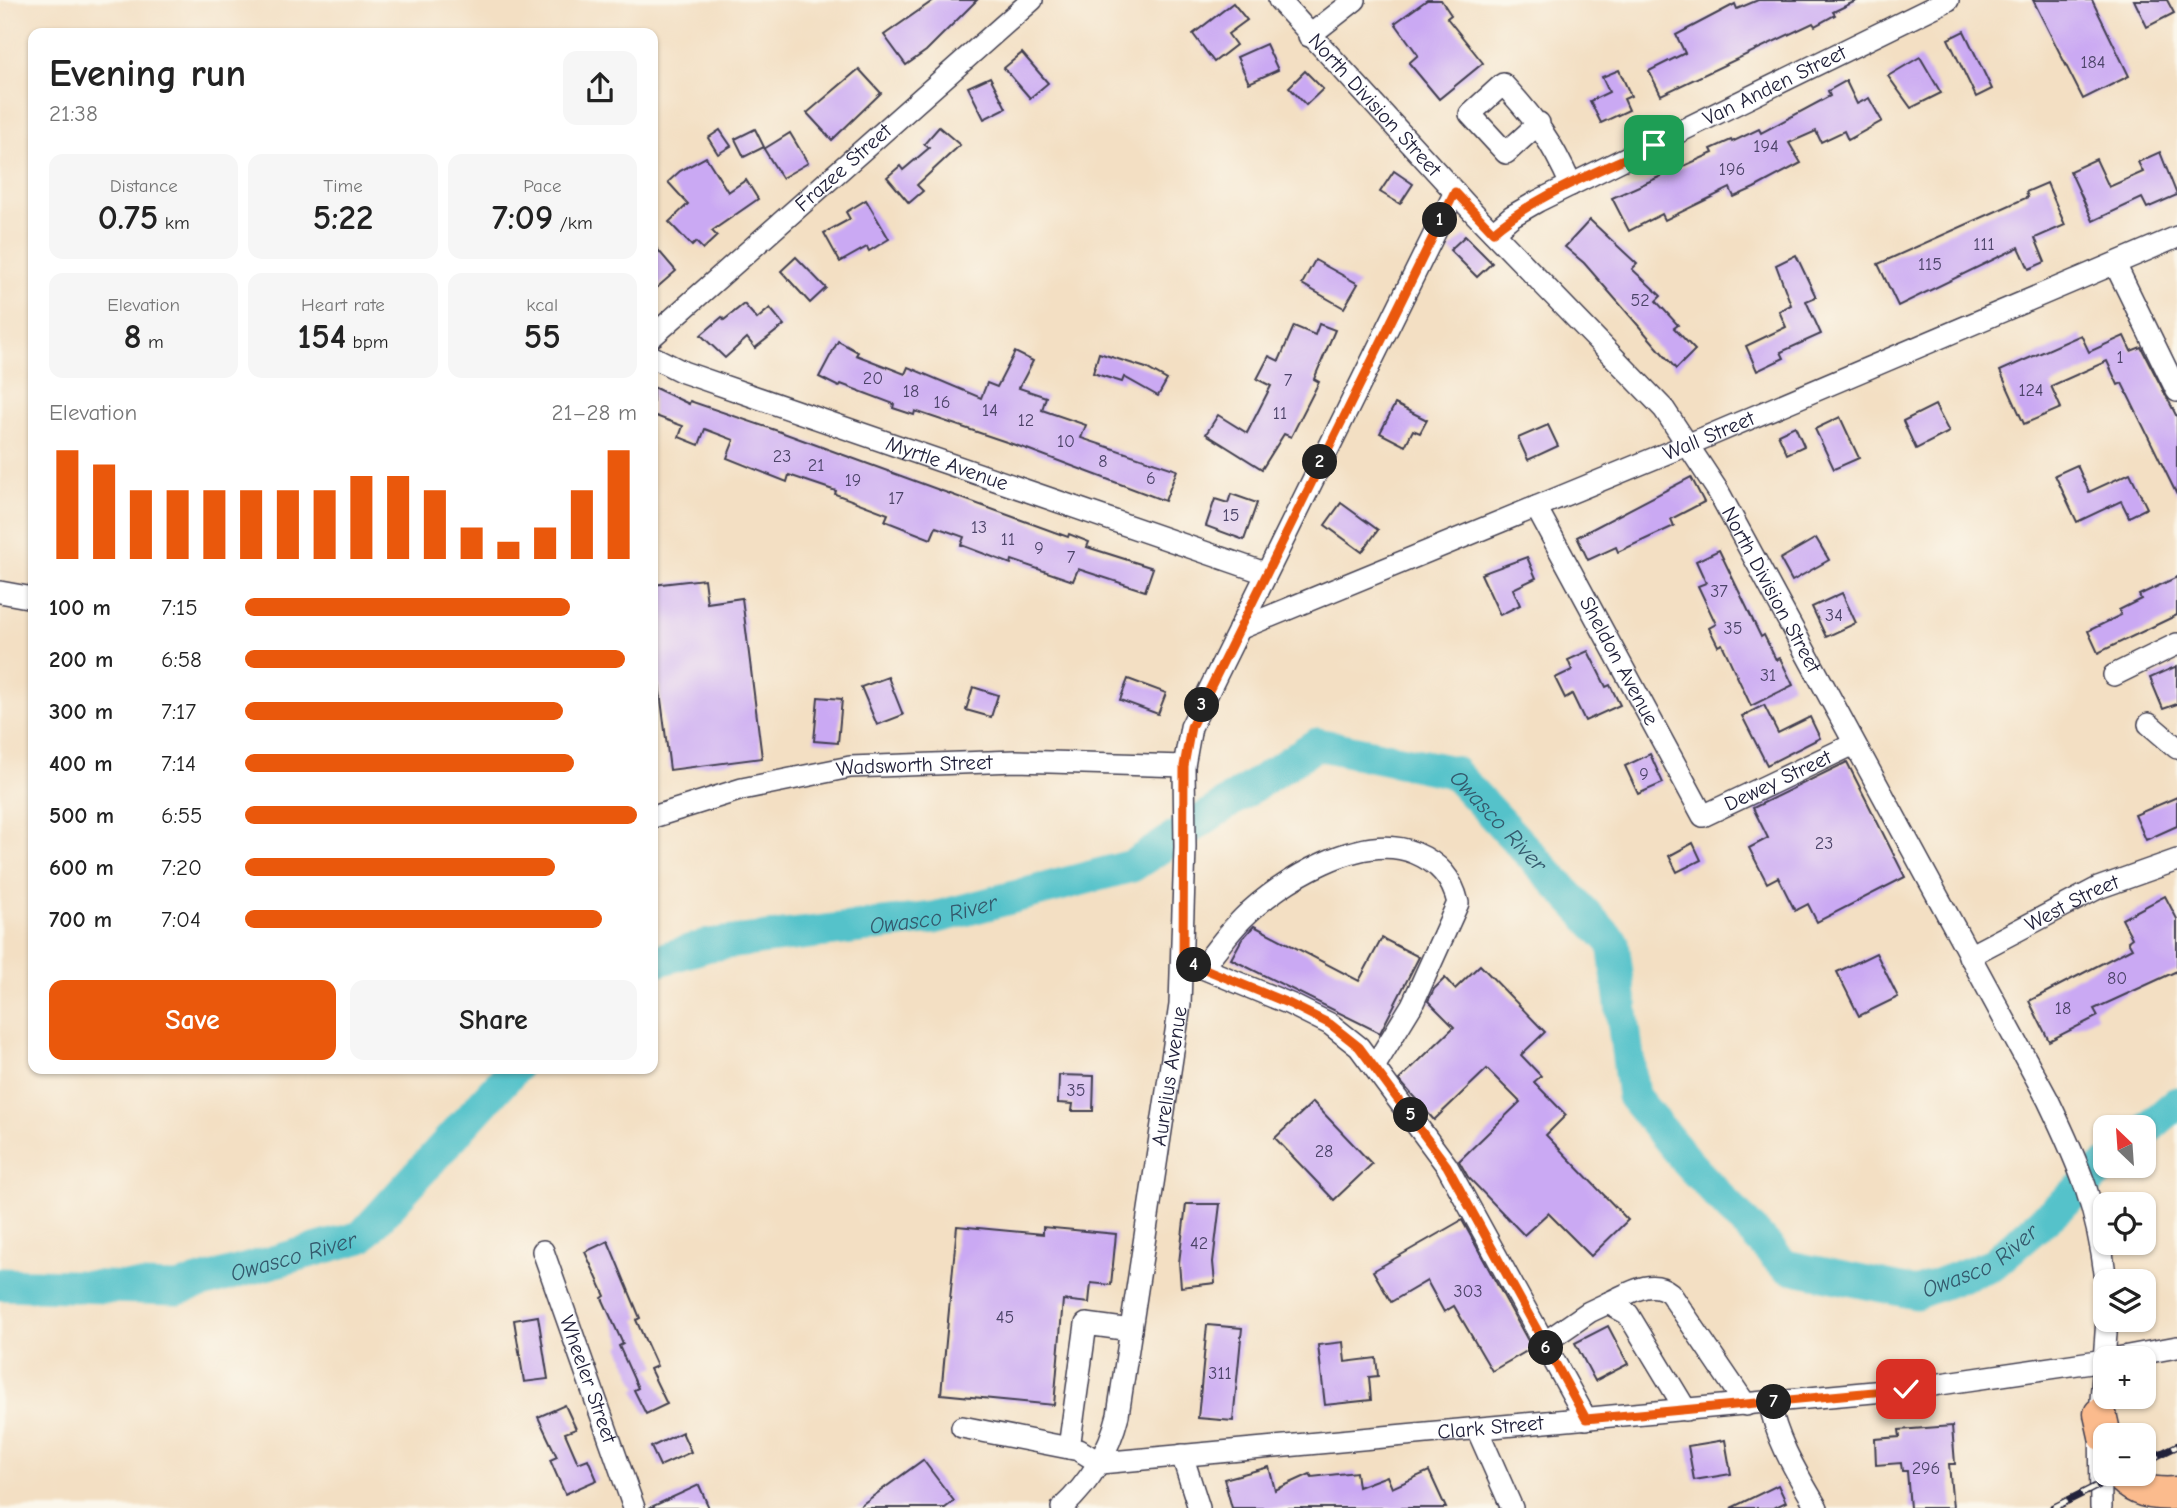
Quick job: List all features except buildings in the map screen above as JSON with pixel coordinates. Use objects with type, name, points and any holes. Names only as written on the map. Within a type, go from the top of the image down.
[{"type":"highway","points":[[2134,1486],[2141,1490],[2177,1493]]},
{"type":"street","name":"Frazee Street","points":[[658,332],[1032,0]]},
{"type":"street","name":"North Division Street","points":[[1279,0],[1309,36],[1455,192],[1664,409],[1689,443],[1718,491],[2048,1100],[2088,1188],[2104,1269]]},
{"type":"street","points":[[1309,36],[1355,0]]},
{"type":"street","name":"Van Anden Street","points":[[1493,232],[1512,216],[1570,185],[1948,0]]},
{"type":"street","points":[[1539,123],[1554,146],[1570,185]]},
{"type":"street","name":"Aurelius Avenue","points":[[1100,1463],[1118,1415],[1180,1005],[1192,964],[1184,902],[1183,774],[1191,727],[1455,192]]},
{"type":"street","name":"Wall Street","points":[[1239,629],[2177,237]]},
{"type":"street","points":[[2115,264],[2177,391]]},
{"type":"street","name":"Myrtle Avenue","points":[[658,360],[683,372],[1265,573]]},
{"type":"street","name":"Sheldon Avenue","points":[[1536,507],[1703,816]]},
{"type":"street","points":[[0,592],[28,597]]},
{"type":"street","points":[[2114,675],[2177,644]]},
{"type":"street","points":[[2149,724],[2177,748]]},
{"type":"street","name":"Dewey Street","points":[[1703,816],[1854,744]]},
{"type":"street","name":"Wadsworth Street","points":[[658,815],[742,789],[850,767],[1016,761],[1183,774]]},
{"type":"street","points":[[1374,1067],[1412,1005],[1458,903],[1455,890],[1434,861],[1404,848],[1372,846],[1326,861],[1244,917],[1192,964],[1290,1004],[1330,1024],[1359,1047],[1447,1166],[1586,1419]]},
{"type":"street","name":"West Street","points":[[1969,956],[2098,888],[2177,860]]},
{"type":"street","name":"Wheeler Street","points":[[543,1251],[634,1508]]},
{"type":"street","points":[[1544,1343],[1589,1312],[1646,1286],[1661,1286],[1670,1293],[1746,1405]]},
{"type":"street","points":[[1608,1303],[1628,1314],[1686,1410]]},
{"type":"street","points":[[1069,1448],[1086,1324],[1131,1330]]},
{"type":"street","name":"Clark Street","points":[[2156,1351],[2177,1347]]},
{"type":"street","name":"Clark Street","points":[[1100,1463],[1770,1403],[1912,1388],[2093,1362]]},
{"type":"street","points":[[1770,1403],[1773,1419],[1794,1466],[1817,1508]]},
{"type":"street","points":[[962,1427],[1079,1450],[1100,1463],[1078,1494],[1062,1508]]},
{"type":"street","points":[[1477,1429],[1512,1508]]},
{"type":"street","points":[[1182,1455],[1199,1508]]},
{"type":"street","points":[[2101,1508],[2102,1486]]},
{"type":"waterway","name":"Owasco River","points":[[658,960],[709,945],[934,918],[1132,866],[1317,744],[1453,772],[1613,943],[1633,1096],[1687,1162],[1785,1266],[1916,1293],[1993,1264],[2093,1177]]},
{"type":"waterway","name":"Owasco River","points":[[0,1284],[177,1289],[361,1237],[509,1074]]},
{"type":"waterway","name":"Owasco River","points":[[2156,1121],[2177,1103]]},
{"type":"railway","points":[[2156,1456],[2177,1446]]},
{"type":"railway","points":[[2053,1508],[2097,1486]]},
{"type":"route","points":[[1654,145],[1538,201],[1512,216],[1493,232],[1455,192],[1191,727],[1183,782],[1183,960],[1290,1004],[1330,1024],[1359,1047],[1447,1166],[1482,1236],[1586,1419],[1906,1389]]}]
